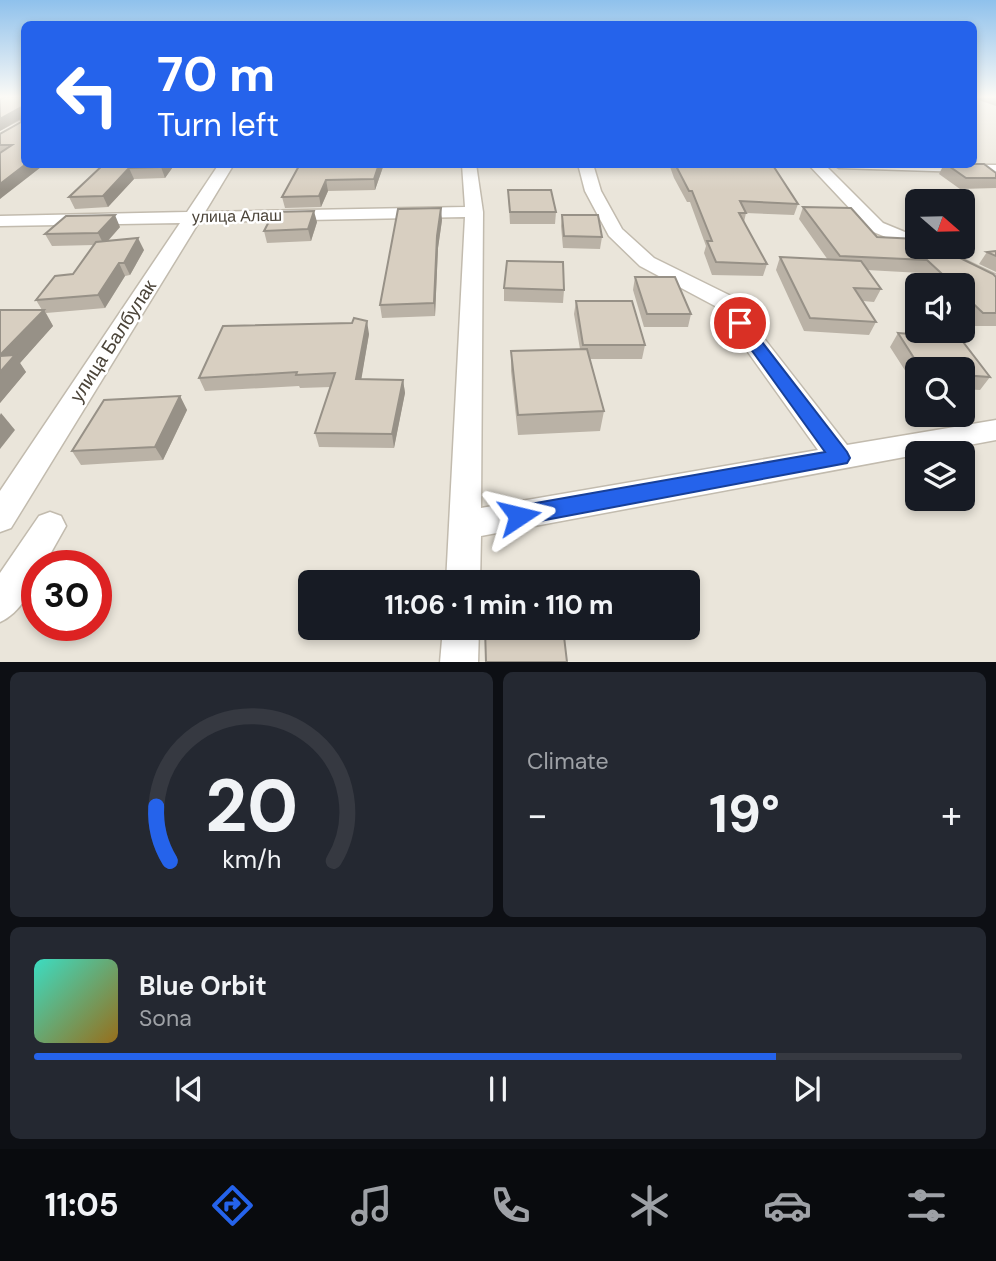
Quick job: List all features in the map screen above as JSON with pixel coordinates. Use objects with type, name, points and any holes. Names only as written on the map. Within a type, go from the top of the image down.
[{"type":"street","name":"улица Балбулак","points":[[0,517],[224,168]]},
{"type":"street","points":[[463,570],[474,212],[469,168]]},
{"type":"street","points":[[586,168],[593,191],[615,232],[647,262],[723,301],[840,458]]},
{"type":"street","points":[[819,168],[877,227],[905,239]]},
{"type":"street","points":[[965,168],[996,169]]},
{"type":"street","name":"улица Алаш","points":[[0,221],[474,212]]},
{"type":"street","points":[[947,259],[996,283]]},
{"type":"street","points":[[465,525],[996,430]]},
{"type":"street","points":[[0,604],[51,526]]},
{"type":"street","points":[[459,662],[460,640]]},
{"type":"shaded area","points":[[0,128],[21,128],[21,168],[977,168],[977,128],[996,128],[996,662],[0,662]]},
{"type":"building","points":[[11,128],[21,128],[21,168],[0,184],[0,153],[12,145],[0,145],[0,134]]},
{"type":"building","points":[[977,164],[984,164],[996,173],[996,178],[966,178],[952,168],[977,168]]},
{"type":"building","points":[[100,168],[129,168],[103,196],[69,197]]},
{"type":"building","points":[[298,168],[378,168],[374,179],[326,180],[319,196],[282,197]]},
{"type":"building","points":[[677,168],[775,168],[798,204],[740,201],[746,213],[739,213],[767,264],[716,262],[707,241],[712,241],[692,191],[689,191]]},
{"type":"building","points":[[508,190],[551,190],[556,212],[510,212]]},
{"type":"building","points":[[803,207],[851,208],[877,237],[905,238],[905,259],[840,256]]},
{"type":"building","points":[[441,208],[434,303],[380,305],[398,209]]},
{"type":"building","points":[[314,211],[308,229],[264,231],[274,212]]},
{"type":"building","points":[[115,215],[98,233],[45,234],[66,216]]},
{"type":"building","points":[[562,215],[598,215],[602,237],[564,236]]},
{"type":"building","points":[[138,238],[124,263],[119,263],[98,295],[36,300],[55,276],[73,274],[96,242]]},
{"type":"building","points":[[780,257],[861,261],[881,289],[854,288],[876,322],[810,318]]},
{"type":"building","points":[[905,259],[962,259],[993,274],[996,277],[996,313],[983,313],[975,305],[975,273],[941,273],[927,260]]},
{"type":"building","points":[[507,261],[563,262],[564,290],[504,288]]},
{"type":"building","points":[[635,277],[675,277],[691,314],[647,314]]},
{"type":"building","points":[[576,301],[632,301],[645,345],[583,345]]},
{"type":"building","points":[[0,310],[44,310],[0,355]]},
{"type":"building","points":[[354,318],[367,321],[356,379],[403,380],[392,434],[315,433],[335,373],[296,375],[297,372],[199,378],[223,326],[352,323]]},
{"type":"building","points":[[898,333],[905,334],[905,343],[964,343],[975,357],[913,357]]},
{"type":"building","points":[[587,349],[604,411],[518,415],[511,351]]},
{"type":"building","points":[[15,355],[0,372],[0,356]]},
{"type":"building","points":[[975,358],[990,377],[975,376]]},
{"type":"building","points":[[180,396],[155,447],[72,451],[104,400]]},
{"type":"building","points":[[485,640],[564,640],[567,662],[486,662]]},
{"type":"route","points":[[519,516],[840,458],[740,323]]}]
